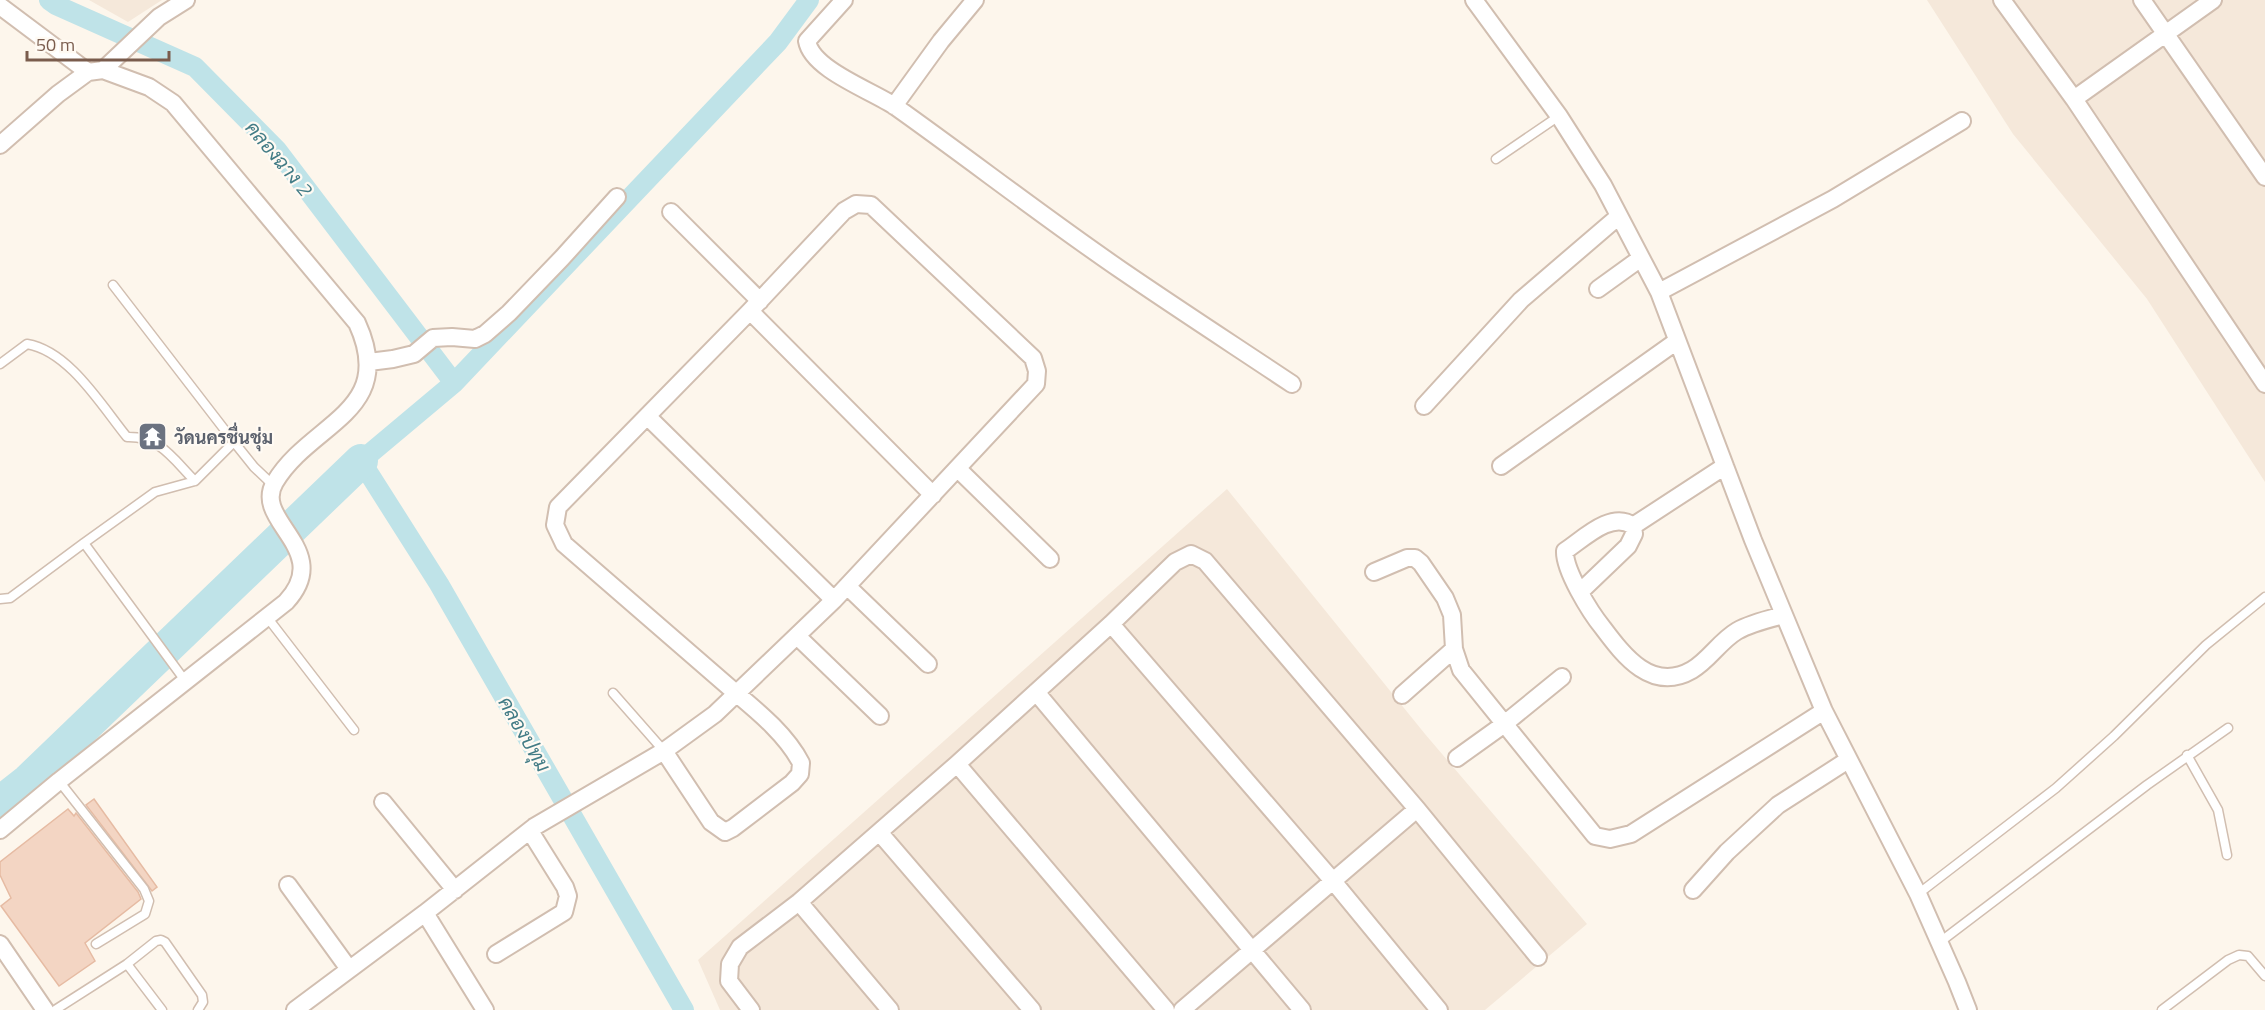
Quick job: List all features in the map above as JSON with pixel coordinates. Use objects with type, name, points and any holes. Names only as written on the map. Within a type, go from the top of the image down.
[{"type":"street","points":[[844,0],[807,41],[808,49],[832,70],[894,106],[1120,270],[1292,384]]},
{"type":"street","points":[[894,106],[941,41],[975,0]]},
{"type":"street","points":[[1474,0],[1559,116],[1603,185],[1659,292],[1725,466],[1824,711],[1918,894],[1968,1010]]},
{"type":"street","points":[[2002,0],[2074,99],[2265,384]]},
{"type":"street","points":[[2142,0],[2265,177]]},
{"type":"street","points":[[2074,99],[2167,35],[2213,0]]},
{"type":"street","points":[[0,145],[58,93],[95,71],[119,53],[159,16],[182,1]]},
{"type":"street","points":[[0,6],[95,71],[149,87],[173,103],[357,323],[365,341],[369,362],[365,385],[354,404],[283,471],[273,485],[272,501],[276,516],[298,549],[302,565],[297,590],[267,617],[0,830]]},
{"type":"street","points":[[1659,292],[1833,199],[1962,121]]},
{"type":"street","points":[[369,362],[414,354],[433,338],[475,339],[484,334],[509,313],[547,274],[617,197]]},
{"type":"street","points":[[295,1010],[315,1004],[349,969],[425,914],[532,829],[663,751],[715,714],[737,694],[834,600],[1036,384],[1037,371],[1033,358],[871,205],[856,204],[843,211],[755,306],[558,507],[555,525],[564,544],[737,694],[787,741],[801,763],[800,774],[792,783],[733,828],[724,832],[711,822],[663,751]]},
{"type":"street","points":[[671,212],[755,306],[933,495]]},
{"type":"street","points":[[1424,406],[1521,300],[1619,216]]},
{"type":"street","points":[[1598,290],[1641,258]]},
{"type":"street","points":[[1501,466],[1677,341]]},
{"type":"street","points":[[647,416],[834,600]]},
{"type":"street","points":[[1633,526],[1725,466]]},
{"type":"street","points":[[957,469],[1050,559]]},
{"type":"street","points":[[1581,591],[1628,546],[1634,534],[1633,526],[1626,520],[1618,519],[1605,524],[1565,551],[1567,564],[1596,620],[1630,662],[1649,674],[1672,677],[1691,671],[1739,630],[1784,615]]},
{"type":"street","points":[[751,1010],[729,981],[730,964],[740,947],[799,902],[957,764],[1111,624],[1175,562],[1191,554],[1205,561],[1417,809],[1538,957]]},
{"type":"street","points":[[1374,572],[1407,558],[1415,558],[1421,563],[1445,598],[1452,615],[1454,649],[1461,670],[1503,725],[1595,836],[1610,839],[1631,834],[1824,711]]},
{"type":"street","points":[[847,586],[928,664]]},
{"type":"street","points":[[1111,624],[1333,882],[1439,1010]]},
{"type":"street","points":[[797,636],[880,716]]},
{"type":"street","points":[[1402,694],[1454,649]]},
{"type":"street","points":[[1457,758],[1503,725],[1562,677]]},
{"type":"street","points":[[1036,692],[1302,1010]]},
{"type":"street","points":[[1693,890],[1727,852],[1778,805],[1848,760]]},
{"type":"street","points":[[957,764],[1166,1010]]},
{"type":"street","points":[[383,802],[455,890]]},
{"type":"street","points":[[1182,1010],[1417,809]]},
{"type":"street","points":[[496,954],[564,912],[567,904],[565,887],[532,829]]},
{"type":"street","points":[[879,832],[1032,1010]]},
{"type":"street","points":[[288,885],[349,969]]},
{"type":"street","points":[[799,902],[890,1010]]},
{"type":"street","points":[[425,914],[485,1010]]},
{"type":"street","points":[[0,944],[45,1010]]},
{"type":"lane","points":[[1496,159],[1559,116]]},
{"type":"lane","points":[[113,285],[234,442],[254,467],[273,485]]},
{"type":"lane","points":[[0,364],[27,344],[38,346],[66,363],[127,436],[139,436],[157,442],[195,481]]},
{"type":"lane","points":[[0,599],[10,598],[155,492],[195,481],[234,442]]},
{"type":"lane","points":[[84,543],[186,682]]},
{"type":"lane","points":[[1918,894],[2056,788],[2114,736],[2206,645],[2265,597]]},
{"type":"lane","points":[[267,617],[354,730]]},
{"type":"lane","points":[[613,693],[663,751]]},
{"type":"lane","points":[[1940,942],[2187,755],[2228,728]]},
{"type":"lane","points":[[2187,755],[2218,810],[2227,855]]},
{"type":"lane","points":[[59,781],[144,889],[149,902],[145,914],[96,944]]},
{"type":"lane","points":[[55,1010],[127,963],[156,941],[161,940],[165,942],[202,995],[203,1002],[198,1010]]},
{"type":"lane","points":[[2162,1010],[2228,960],[2239,955],[2248,957],[2265,976]]},
{"type":"lane","points":[[127,963],[162,1010]]},
{"type":"shaded area","points":[[89,0],[162,0],[128,22]]},
{"type":"shaded area","points":[[1927,0],[2265,0],[2265,482],[2147,299],[2013,134]]},
{"type":"shaded area","points":[[1227,489],[1425,734],[1587,924],[1485,1010],[720,1010],[698,960]]},
{"type":"building","points":[[94,799],[157,887],[152,891],[86,805]]},
{"type":"building","points":[[68,809],[74,816],[76,813],[138,892],[141,899],[85,943],[95,961],[59,986],[1,906],[11,898],[0,875],[0,862]]},
{"type":"waterway","name":"คลองฉาง 2","points":[[49,0],[195,67],[277,150],[454,383]]},
{"type":"waterway","name":"คลองปทุม","points":[[684,1010],[439,584],[361,461],[454,383],[778,42],[809,0]]},
{"type":"waterway","points":[[0,803],[28,781],[361,461]]},
{"type":"place","name":"วัดนครชื่นชุ่ม","points":[[153,437]]}]
